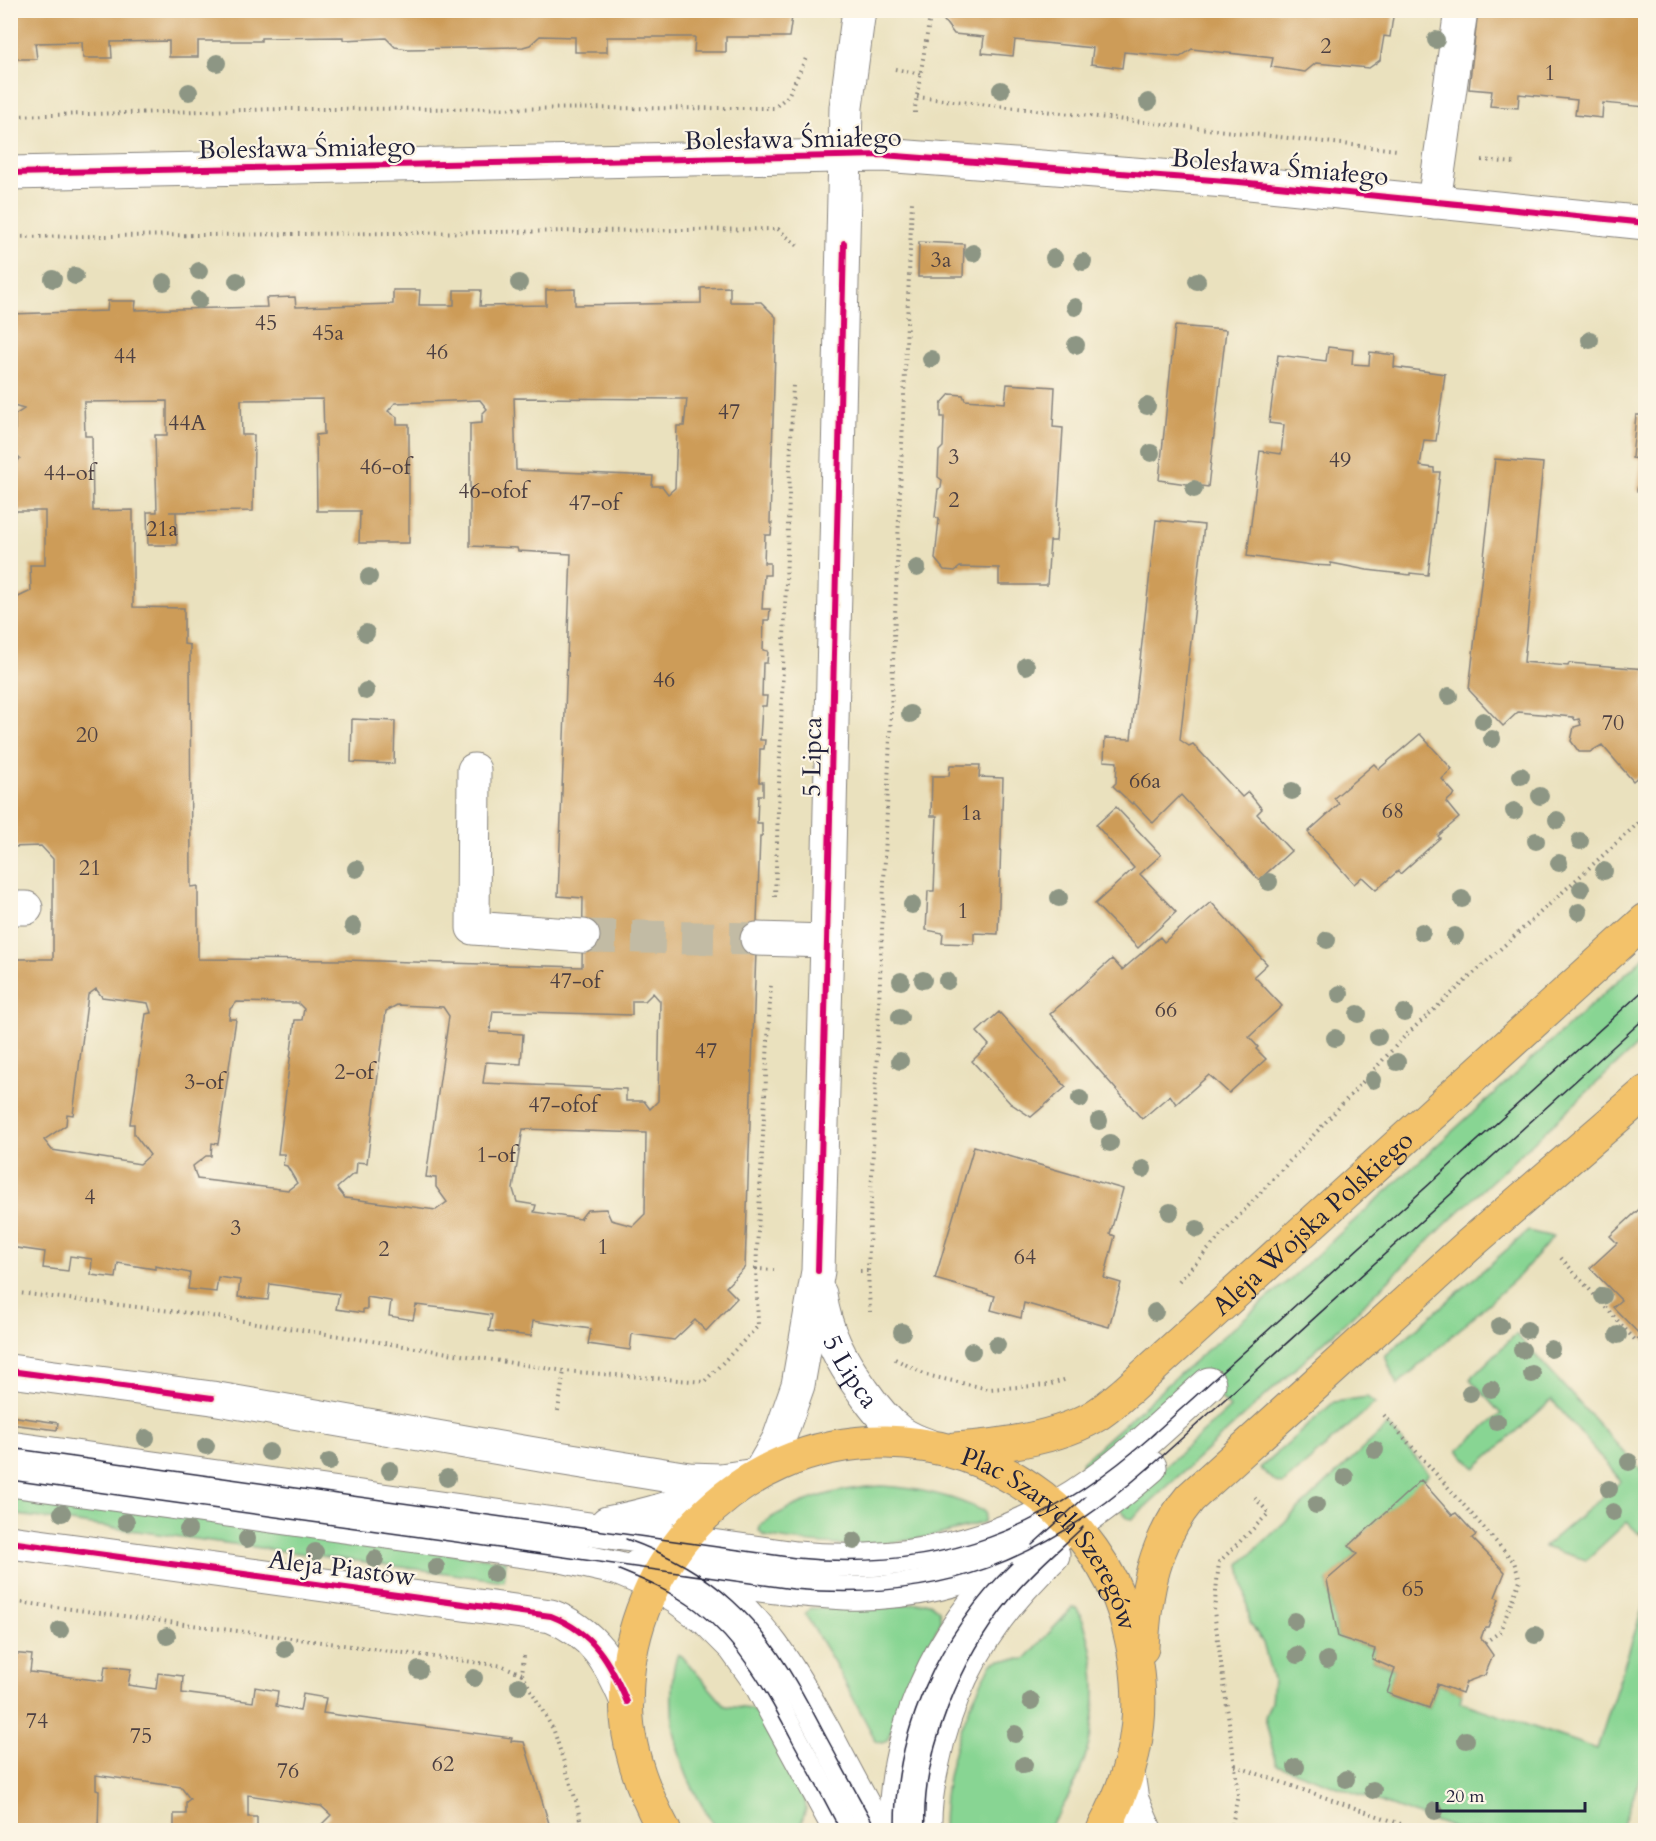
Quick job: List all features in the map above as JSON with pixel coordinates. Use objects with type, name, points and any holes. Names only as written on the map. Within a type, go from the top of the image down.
[{"type":"main road","name":"Aleja Wojska Polskiego","points":[[934,1447],[956,1449],[990,1446],[1062,1432],[1096,1416],[1137,1383],[1646,920]]},
{"type":"main road","points":[[1140,1694],[1148,1590],[1161,1543],[1173,1519],[1185,1503],[1243,1448],[1471,1244],[1646,1092]]},
{"type":"main road","name":"Plac Szarych Szeregów","points":[[664,1830],[642,1786],[632,1750],[627,1702],[628,1670],[643,1608],[666,1563],[704,1514],[742,1484],[799,1455],[862,1442],[911,1443],[934,1447],[1003,1471],[1030,1488],[1068,1520],[1106,1571],[1120,1600],[1134,1646],[1140,1694],[1138,1726],[1128,1774],[1118,1804],[1103,1830]]},
{"type":"street","name":"5 Lipca","points":[[758,1474],[779,1439],[798,1385],[818,1271],[828,941],[846,107],[859,10]]},
{"type":"street","points":[[1434,202],[1461,10]]},
{"type":"street","name":"Bolesława Śmiałego","points":[[10,173],[783,158],[845,154],[920,156],[1227,181],[1646,223]]},
{"type":"street","points":[[474,770],[474,928],[583,936]]},
{"type":"street","points":[[765,939],[828,941]]},
{"type":"street","name":"5 Lipca","points":[[818,1271],[823,1315],[843,1364],[878,1412],[901,1433],[934,1447]]},
{"type":"street","points":[[10,1371],[212,1398],[690,1479],[720,1480],[758,1474]]},
{"type":"street","points":[[895,1830],[899,1774],[919,1701],[934,1666],[958,1626],[981,1595],[1019,1556],[1068,1520],[1154,1449],[1216,1392]]},
{"type":"street","points":[[10,1448],[563,1541],[666,1563],[700,1576],[794,1589],[866,1593],[903,1590],[959,1578],[1019,1556]]},
{"type":"street","points":[[563,1541],[605,1524],[648,1515],[696,1500],[758,1474]]},
{"type":"street","points":[[10,1480],[563,1541],[619,1569],[666,1563],[887,1560],[934,1553],[980,1541],[1015,1528],[1068,1520]]},
{"type":"street","points":[[925,1830],[927,1794],[934,1757],[943,1720],[961,1677],[974,1651],[1011,1597],[1038,1569],[1068,1520]]},
{"type":"street","name":"Aleja Piastów","points":[[10,1542],[551,1617],[569,1623],[590,1640],[613,1671],[627,1702]]},
{"type":"street","points":[[666,1563],[701,1614],[742,1655],[758,1679],[840,1830]]},
{"type":"street","points":[[700,1576],[734,1601],[754,1622],[786,1663],[876,1830]]},
{"type":"street","points":[[1128,1774],[1132,1800],[1145,1830]]},
{"type":"street","points":[[642,1786],[648,1830]]},
{"type":"path","points":[[870,1314],[868,1271],[910,234],[912,199],[920,156],[915,108],[931,10]]},
{"type":"path","points":[[10,116],[282,109],[774,108],[788,96],[809,52]]},
{"type":"path","points":[[917,97],[1520,164]]},
{"type":"path","points":[[10,237],[778,229],[798,246]]},
{"type":"path","points":[[10,1292],[205,1315],[564,1371],[704,1382],[758,1326],[756,1269],[765,939],[794,378]]},
{"type":"path","points":[[1175,1286],[1405,1036],[1646,816]]},
{"type":"path","points":[[1561,1258],[1636,1341],[1641,1336]]},
{"type":"path","points":[[756,1269],[780,1270]]},
{"type":"path","points":[[854,1271],[868,1271]]},
{"type":"path","points":[[890,1356],[926,1375],[989,1389],[1048,1385],[1070,1378]]},
{"type":"path","points":[[558,1411],[564,1371]]},
{"type":"path","points":[[1384,1415],[1514,1562],[1520,1580],[1500,1632],[1484,1643]]},
{"type":"path","points":[[1231,1830],[1238,1795],[1214,1611],[1219,1562],[1269,1514]]},
{"type":"path","points":[[10,1601],[503,1666],[522,1674]]},
{"type":"path","points":[[524,1656],[522,1674],[554,1731],[577,1804],[582,1830]]},
{"type":"path","points":[[1235,1766],[1418,1830]]},
{"type":"green space","points":[[1645,956],[1645,1038],[1451,1219],[1351,1317],[1132,1519],[1127,1518],[1120,1508],[1123,1504],[1230,1408],[1203,1378],[1088,1475],[1080,1468],[1082,1462],[1186,1368],[1289,1280]]},
{"type":"green space","points":[[1528,1231],[1553,1237],[1519,1276],[1397,1385],[1385,1356]]},
{"type":"green space","points":[[1516,1334],[1645,1475],[1645,1527],[1639,1534],[1627,1522],[1586,1560],[1544,1547],[1621,1481],[1552,1400],[1475,1468],[1458,1450],[1501,1414],[1470,1379]]},
{"type":"green space","points":[[1367,1397],[1375,1403],[1283,1484],[1276,1482],[1260,1468],[1334,1402]]},
{"type":"green space","points":[[1388,1425],[1429,1474],[1349,1546],[1357,1554],[1327,1581],[1338,1637],[1375,1649],[1372,1660],[1395,1669],[1387,1693],[1429,1708],[1437,1684],[1462,1693],[1460,1702],[1597,1749],[1644,1604],[1645,1764],[1621,1830],[1459,1830],[1276,1765],[1265,1717],[1271,1702],[1273,1680],[1263,1643],[1250,1622],[1240,1564]]},
{"type":"green space","points":[[881,1486],[908,1488],[959,1501],[983,1511],[985,1513],[984,1522],[905,1541],[864,1545],[802,1542],[764,1536],[759,1531],[761,1524],[803,1502],[848,1489]]},
{"type":"green space","points":[[11,1492],[506,1561],[504,1581],[11,1514]]},
{"type":"green space","points":[[925,1602],[939,1610],[941,1621],[909,1682],[887,1741],[882,1743],[876,1741],[834,1662],[805,1614],[810,1608],[868,1609]]},
{"type":"green space","points":[[1076,1607],[1085,1626],[1092,1653],[1095,1706],[1087,1750],[1080,1771],[1060,1811],[1047,1830],[943,1830],[946,1786],[956,1744],[963,1723],[992,1663],[1000,1660],[1025,1659],[1072,1608]]},
{"type":"green space","points":[[678,1654],[725,1706],[751,1709],[760,1715],[805,1800],[806,1809],[799,1830],[719,1830],[704,1810],[687,1777],[673,1724],[672,1686],[674,1665]]},
{"type":"building","points":[[10,10],[793,10],[789,37],[726,37],[726,52],[694,52],[695,37],[607,37],[607,52],[575,52],[575,37],[540,36],[530,45],[523,47],[408,49],[395,47],[386,38],[343,40],[343,37],[198,41],[198,57],[169,57],[169,41],[111,42],[112,58],[83,58],[82,42],[35,43],[37,59],[10,59]]},
{"type":"building","points":[[943,10],[1394,10],[1390,37],[1384,36],[1380,60],[1369,68],[1316,63],[1305,72],[1271,67],[1273,58],[1192,49],[1180,57],[1124,52],[1122,68],[1091,64],[1093,48],[1015,40],[1013,56],[982,53],[984,37],[954,34],[942,18]]},
{"type":"building","points":[[1478,10],[1636,10],[1646,12],[1646,107],[1603,103],[1602,118],[1575,115],[1577,100],[1519,94],[1518,108],[1490,106],[1492,91],[1469,89]]},
{"type":"building","points":[[919,242],[964,244],[963,277],[918,277]]},
{"type":"building","points":[[730,287],[730,302],[761,302],[776,317],[770,523],[772,523],[771,535],[765,535],[764,563],[770,563],[770,575],[764,575],[762,609],[770,609],[769,620],[764,620],[763,650],[768,651],[767,663],[763,663],[762,696],[767,696],[766,706],[762,706],[760,740],[765,740],[764,749],[760,749],[759,782],[763,782],[763,795],[758,795],[757,823],[762,823],[762,836],[760,836],[745,1267],[726,1287],[737,1298],[706,1331],[695,1320],[674,1340],[632,1334],[630,1350],[588,1344],[591,1329],[533,1321],[531,1336],[489,1331],[492,1315],[451,1309],[416,1305],[413,1320],[389,1316],[391,1301],[367,1297],[367,1309],[363,1309],[363,1313],[336,1309],[339,1294],[270,1284],[268,1300],[238,1297],[240,1280],[218,1277],[216,1292],[188,1289],[190,1273],[155,1266],[155,1269],[118,1263],[116,1278],[91,1275],[92,1259],[70,1256],[68,1271],[43,1268],[45,1252],[10,1247],[10,959],[53,959],[53,859],[41,846],[10,847],[10,601],[31,591],[30,565],[45,565],[45,511],[10,511],[10,467],[14,467],[20,458],[15,453],[15,415],[24,409],[10,405],[10,314],[107,311],[108,301],[136,301],[135,310],[267,307],[266,298],[295,297],[296,307],[393,304],[393,290],[420,290],[419,305],[454,305],[454,290],[481,290],[480,306],[546,305],[546,290],[575,289],[575,305],[701,303],[701,288]],"holes":[[[514,398],[687,399],[684,426],[677,426],[675,488],[668,494],[662,486],[652,486],[653,476],[516,470]],[[323,399],[324,434],[316,435],[317,511],[360,511],[359,543],[409,543],[409,424],[397,424],[397,417],[388,411],[395,403],[480,400],[487,409],[482,414],[482,423],[470,424],[470,546],[571,554],[558,896],[583,898],[582,967],[343,960],[198,959],[198,886],[191,887],[190,645],[184,644],[184,608],[133,607],[133,510],[93,511],[92,436],[85,436],[84,402],[167,401],[167,435],[155,435],[157,512],[147,512],[148,545],[177,545],[176,512],[169,512],[253,511],[254,435],[242,435],[241,400]],[[96,989],[102,997],[148,1003],[151,1013],[146,1014],[130,1124],[134,1124],[134,1134],[150,1155],[140,1164],[52,1150],[44,1140],[66,1125],[67,1114],[73,1115],[88,995]],[[653,993],[660,1001],[658,1101],[650,1109],[644,1101],[626,1101],[626,1089],[483,1083],[486,1062],[521,1064],[523,1034],[490,1032],[493,1011],[632,1015],[632,1001],[645,1001]],[[237,1002],[298,1003],[304,1009],[302,1020],[295,1020],[278,1154],[285,1154],[283,1165],[287,1166],[297,1183],[288,1190],[197,1179],[193,1166],[206,1156],[211,1156],[212,1143],[218,1144],[236,1019],[229,1019],[230,1009]],[[397,1005],[443,1007],[449,1016],[426,1177],[436,1178],[436,1187],[447,1202],[436,1210],[345,1198],[337,1188],[356,1174],[357,1162],[367,1163],[386,1011]],[[523,1129],[646,1133],[645,1214],[633,1226],[611,1220],[606,1209],[587,1210],[580,1219],[534,1212],[536,1205],[517,1202],[513,1189]]]},
{"type":"building","points":[[1175,326],[1226,330],[1208,487],[1159,480]]},
{"type":"building","points":[[1328,347],[1353,350],[1352,364],[1369,365],[1370,352],[1395,355],[1394,367],[1445,374],[1436,441],[1424,440],[1420,466],[1434,468],[1434,472],[1440,472],[1428,575],[1367,570],[1331,563],[1331,566],[1312,565],[1247,556],[1260,451],[1281,454],[1284,425],[1269,423],[1278,355],[1326,361]]},
{"type":"building","points":[[1007,384],[1055,387],[1053,427],[1063,428],[1056,541],[1050,541],[1047,585],[999,585],[999,568],[960,567],[955,571],[944,570],[935,559],[939,519],[935,517],[938,489],[941,488],[942,480],[938,477],[939,451],[943,447],[944,417],[941,417],[941,404],[950,394],[963,395],[965,400],[1005,403]]},
{"type":"building","points":[[1636,415],[1646,415],[1646,492],[1637,491],[1641,459],[1632,458]]},
{"type":"building","points":[[1495,459],[1543,463],[1524,662],[1646,669],[1646,770],[1633,781],[1602,745],[1590,752],[1579,752],[1571,741],[1574,727],[1581,725],[1579,719],[1518,712],[1503,726],[1469,690]]},
{"type":"building","points":[[1156,520],[1204,525],[1180,740],[1189,746],[1193,744],[1242,797],[1248,792],[1262,809],[1257,814],[1291,851],[1259,880],[1181,795],[1153,823],[1133,802],[1132,804],[1113,786],[1116,783],[1117,762],[1104,761],[1105,738],[1131,739]]},
{"type":"building","points":[[352,719],[395,721],[394,764],[351,762]]},
{"type":"building","points":[[1420,734],[1452,769],[1442,779],[1455,794],[1446,802],[1459,818],[1400,874],[1398,871],[1376,890],[1362,877],[1354,884],[1308,832],[1339,804],[1334,798],[1374,764],[1379,769]]},
{"type":"building","points":[[950,765],[980,765],[979,777],[1003,778],[998,934],[974,933],[974,944],[942,943],[943,933],[926,930],[928,891],[934,891],[937,816],[931,816],[932,776],[949,776]]},
{"type":"building","points":[[1116,807],[1161,855],[1140,874],[1176,912],[1138,948],[1095,904],[1134,868],[1096,825]]},
{"type":"building","points":[[1211,902],[1267,964],[1254,976],[1282,1006],[1249,1037],[1266,1059],[1229,1093],[1209,1075],[1176,1104],[1170,1095],[1142,1119],[1050,1014],[1112,959],[1122,970],[1160,937],[1164,942]]},
{"type":"building","points":[[999,1012],[1066,1087],[1031,1117],[1010,1103],[972,1061],[989,1045],[977,1032]]},
{"type":"building","points":[[974,1146],[1123,1189],[1110,1234],[1115,1236],[1104,1278],[1121,1283],[1109,1327],[1024,1303],[1021,1318],[991,1310],[995,1296],[935,1279]]},
{"type":"building","points":[[1646,1203],[1646,1341],[1613,1307],[1621,1300],[1590,1268],[1617,1243],[1610,1236]]},
{"type":"building","points":[[10,1416],[58,1423],[57,1430],[10,1424]]},
{"type":"building","points":[[1421,1480],[1452,1515],[1456,1513],[1476,1535],[1472,1538],[1505,1572],[1495,1597],[1499,1599],[1481,1638],[1493,1655],[1485,1675],[1466,1682],[1462,1693],[1437,1684],[1429,1708],[1387,1693],[1395,1669],[1372,1659],[1375,1649],[1338,1637],[1327,1580],[1357,1554],[1349,1546]]},
{"type":"building","points":[[1646,1527],[1646,1541],[1639,1534]]},
{"type":"building","points":[[10,1653],[32,1655],[30,1672],[103,1681],[105,1666],[131,1669],[128,1685],[156,1689],[158,1673],[183,1676],[182,1693],[253,1702],[255,1687],[278,1691],[276,1706],[300,1711],[303,1694],[326,1698],[323,1713],[512,1738],[511,1741],[524,1742],[551,1830],[322,1830],[322,1824],[331,1815],[321,1806],[248,1795],[248,1817],[257,1817],[257,1830],[174,1830],[174,1814],[186,1814],[186,1802],[190,1799],[181,1787],[96,1775],[96,1789],[99,1790],[98,1830],[10,1830]]},
{"type":"tunnel","points":[[583,936],[757,939]]},
{"type":"tram line","points":[[1149,1438],[1646,988]]},
{"type":"tram line","points":[[1148,1469],[1646,1017]]},
{"type":"tram line","points":[[10,1448],[796,1558],[849,1561],[899,1558],[945,1550],[990,1537],[1032,1519],[1074,1495],[1114,1467],[1155,1433]]},
{"type":"tram line","points":[[10,1480],[793,1589],[846,1592],[896,1589],[943,1581],[987,1568],[1030,1550],[1071,1526],[1112,1498],[1153,1464]]},
{"type":"tram line","points":[[1032,1545],[1085,1497]]},
{"type":"tram line","points":[[925,1830],[930,1769],[938,1738],[948,1707],[976,1648],[1019,1588],[1083,1527]]},
{"type":"tram line","points":[[626,1539],[669,1557],[709,1581],[748,1615],[761,1630],[795,1680],[877,1830]]},
{"type":"tram line","points":[[895,1830],[897,1793],[903,1756],[926,1685],[943,1651],[963,1620],[986,1590],[1012,1563]]},
{"type":"tram line","points":[[619,1570],[659,1587],[696,1610],[740,1654],[763,1687],[840,1830]]},
{"type":"cycle path","points":[[10,173],[883,155],[1239,182],[1646,223]]},
{"type":"cycle path","points":[[818,1271],[844,243]]},
{"type":"cycle path","points":[[10,1371],[212,1398]]},
{"type":"cycle path","points":[[10,1542],[551,1616],[579,1631],[599,1650],[614,1674],[627,1702]]}]
